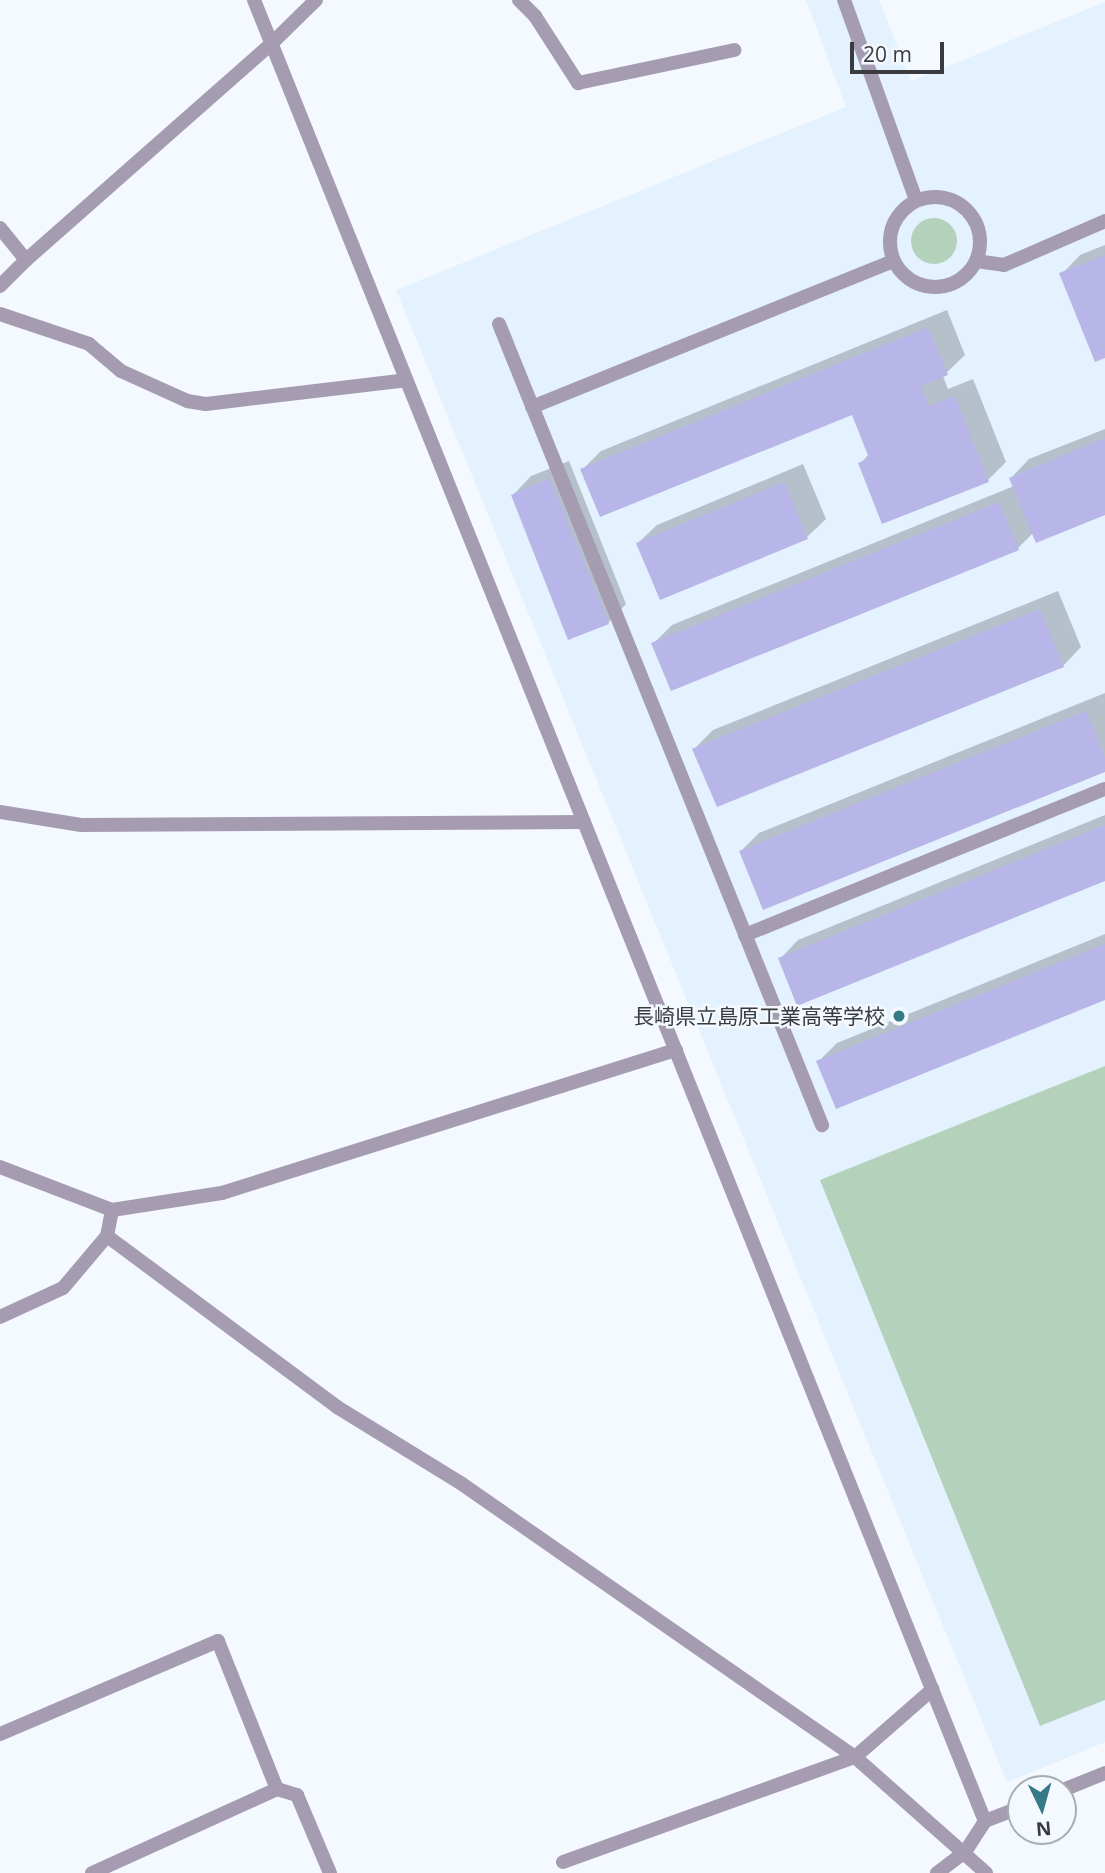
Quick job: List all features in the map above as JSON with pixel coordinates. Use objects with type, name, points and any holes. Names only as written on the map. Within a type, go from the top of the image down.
[{"type":"street","points":[[254,0],[985,1821]]},
{"type":"street","points":[[0,286],[271,44],[316,0]]},
{"type":"street","points":[[519,0],[535,16],[578,83],[735,50]]},
{"type":"street","points":[[844,0],[916,201]]},
{"type":"street","points":[[932,197],[961,205],[979,230],[976,261],[968,274],[940,287],[913,282],[893,261],[893,226],[905,208],[916,201],[932,197]]},
{"type":"street","points":[[976,261],[1004,265],[1105,221]]},
{"type":"street","points":[[0,228],[26,260]]},
{"type":"street","points":[[532,407],[893,261]]},
{"type":"street","points":[[0,314],[89,344],[121,371],[187,401],[206,404],[406,380]]},
{"type":"street","points":[[499,324],[822,1125]]},
{"type":"street","points":[[745,935],[1105,789]]},
{"type":"street","points":[[0,812],[81,825],[584,822]]},
{"type":"street","points":[[0,1167],[112,1210],[222,1193],[676,1050]]},
{"type":"street","points":[[0,1317],[64,1288],[107,1236],[112,1210]]},
{"type":"street","points":[[107,1236],[337,1407],[462,1484],[855,1757],[986,1873]]},
{"type":"street","points":[[0,1734],[218,1641],[277,1789]]},
{"type":"street","points":[[563,1862],[855,1757],[933,1689]]},
{"type":"street","points":[[1077,1784],[1105,1773]]},
{"type":"street","points":[[92,1873],[277,1789],[297,1795],[330,1873]]},
{"type":"street","points":[[937,1873],[965,1852],[985,1821],[1007,1812]]},
{"type":"shaded area","name":"長崎県立島原工業高等学校","points":[[806,0],[879,0],[911,81],[1105,2],[1105,1742],[1024,1775],[1007,1775],[1007,1782],[396,290],[846,107]]},
{"type":"green space","points":[[934,218],[950,225],[957,241],[950,257],[934,264],[918,257],[911,241],[918,225]]},
{"type":"green space","points":[[1105,1066],[1105,1700],[1040,1726],[820,1180]]},
{"type":"building","points":[[1105,255],[1105,358],[1095,362],[1059,273]]},
{"type":"building","points":[[928,327],[948,375],[921,386],[929,406],[955,396],[989,482],[882,524],[858,463],[869,458],[852,415],[600,517],[580,469]]},
{"type":"building","points":[[1105,438],[1105,515],[1036,543],[1009,478]]},
{"type":"building","points":[[550,478],[609,624],[568,640],[511,495]]},
{"type":"building","points":[[784,482],[808,539],[660,600],[636,543]]},
{"type":"building","points":[[999,502],[1019,550],[671,691],[651,643]]},
{"type":"building","points":[[1040,609],[1064,667],[717,807],[692,749]]},
{"type":"building","points":[[1086,711],[1105,757],[1105,772],[763,910],[739,851]]},
{"type":"building","points":[[1105,825],[1105,881],[797,1006],[778,958]]},
{"type":"building","points":[[1105,944],[1105,1000],[836,1109],[816,1061]]},
{"type":"place","name":"長崎県立島原工業高等学校","points":[[899,1016]]}]
